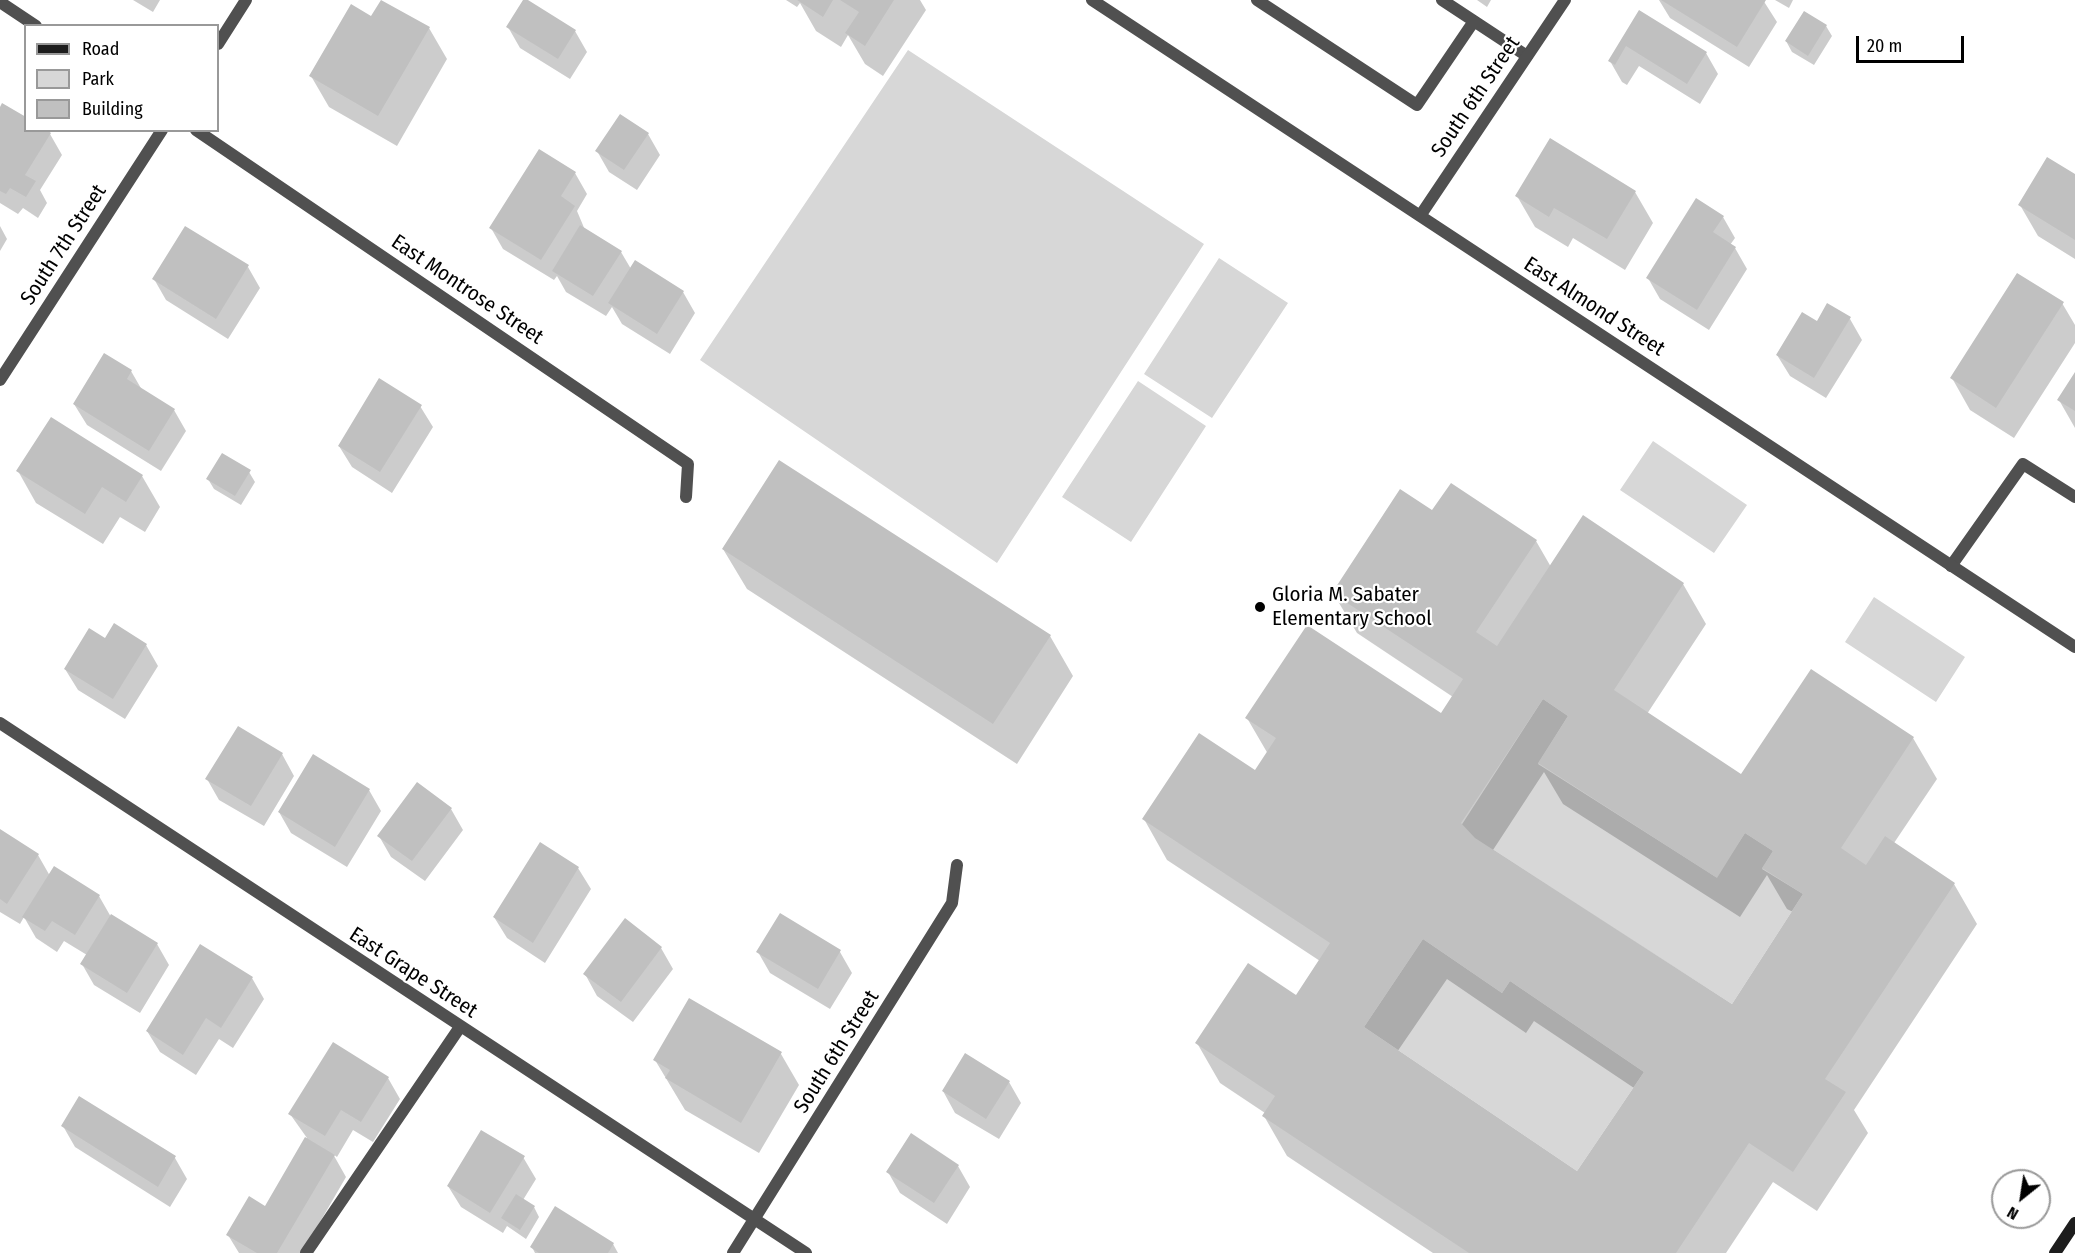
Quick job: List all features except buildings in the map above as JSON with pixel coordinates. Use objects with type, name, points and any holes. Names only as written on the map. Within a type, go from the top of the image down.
[{"type":"main road","points":[[2055,1253],[2075,1223]]},
{"type":"street","points":[[219,42],[246,0]]},
{"type":"street","name":"East Almond Street","points":[[1092,0],[2075,647]]},
{"type":"street","points":[[1257,0],[1417,105],[1474,21]]},
{"type":"street","points":[[1442,0],[1527,56]]},
{"type":"street","name":"South 6th Street","points":[[1420,216],[1565,0]]},
{"type":"street","points":[[0,2],[33,24]]},
{"type":"street","name":"South 7th Street","points":[[0,380],[161,132]]},
{"type":"street","name":"East Montrose Street","points":[[199,132],[688,464],[686,497]]},
{"type":"street","points":[[1951,566],[2023,464],[2075,497]]},
{"type":"street","name":"East Grape Street","points":[[0,723],[806,1253]]},
{"type":"street","name":"South 6th Street","points":[[733,1253],[952,903],[957,865]]},
{"type":"street","points":[[306,1253],[460,1027]]},
{"type":"green space","points":[[908,50],[1204,244],[997,563],[700,360]]},
{"type":"green space","points":[[1219,258],[1288,303],[1212,418],[1144,374]]},
{"type":"green space","points":[[1138,381],[1206,426],[1131,542],[1062,497]]},
{"type":"green space","points":[[1653,441],[1747,505],[1714,553],[1620,490]]},
{"type":"green space","points":[[1874,597],[1965,657],[1936,702],[1845,642]]},
{"type":"green space","points":[[1543,699],[1568,716],[1538,764],[1716,877],[1745,833],[1773,851],[1762,869],[1803,894],[1732,1004],[1459,829]]},
{"type":"green space","points":[[1423,939],[1502,993],[1510,981],[1644,1072],[1577,1171],[1364,1027]]},
{"type":"place","name":"Gloria M. Sabater Elementary School","points":[[1260,607]]}]
